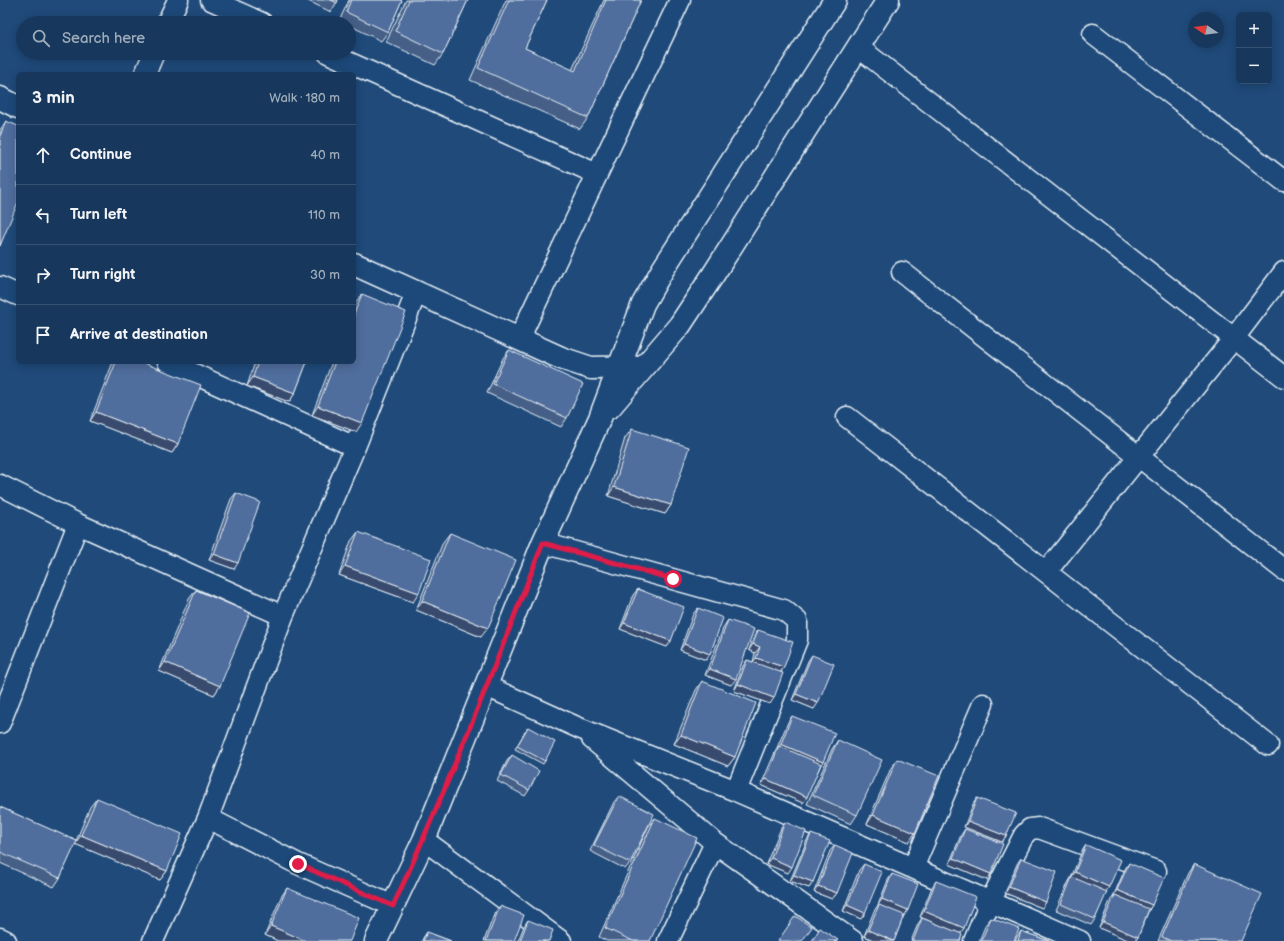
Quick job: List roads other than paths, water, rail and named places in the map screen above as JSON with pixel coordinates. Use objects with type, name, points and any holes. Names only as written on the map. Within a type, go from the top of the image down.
[{"type":"street","points":[[170,16],[178,0]]},
{"type":"street","points":[[211,0],[246,16]]},
{"type":"street","points":[[519,339],[680,0]]},
{"type":"street","points":[[376,941],[424,840],[543,543],[600,418],[643,304],[659,276],[835,0]]},
{"type":"street","points":[[600,418],[680,325],[888,0]]},
{"type":"street","points":[[1093,34],[1284,181]]},
{"type":"street","points":[[858,47],[1284,377]]},
{"type":"street","points":[[146,72],[151,60]]},
{"type":"street","points":[[344,60],[597,174]]},
{"type":"street","points":[[0,98],[16,106]]},
{"type":"street","points":[[356,265],[561,358],[591,368],[619,369],[644,366]]},
{"type":"street","points":[[902,272],[1284,570]]},
{"type":"street","points":[[1047,571],[1234,338],[1284,272]]},
{"type":"street","points":[[0,287],[16,294]]},
{"type":"street","points":[[153,941],[208,818],[283,616],[355,447],[416,292]]},
{"type":"street","points":[[172,364],[355,447]]},
{"type":"street","points":[[847,417],[1047,571],[1268,745]]},
{"type":"street","points":[[0,485],[78,524],[283,616]]},
{"type":"street","points":[[0,723],[78,524]]},
{"type":"street","points":[[543,543],[784,610],[797,621],[797,640],[736,791]]},
{"type":"street","points":[[486,686],[579,728],[736,791],[1080,941]]},
{"type":"street","points":[[913,868],[983,704]]},
{"type":"street","points":[[579,728],[715,843],[853,941]]},
{"type":"street","points":[[208,818],[304,867],[393,906]]},
{"type":"street","points":[[974,941],[990,902],[1024,835],[1030,829],[1039,828],[1156,871]]},
{"type":"street","points":[[424,840],[562,941]]},
{"type":"street","points":[[668,941],[715,843]]},
{"type":"street","points":[[0,938],[6,941]]}]
